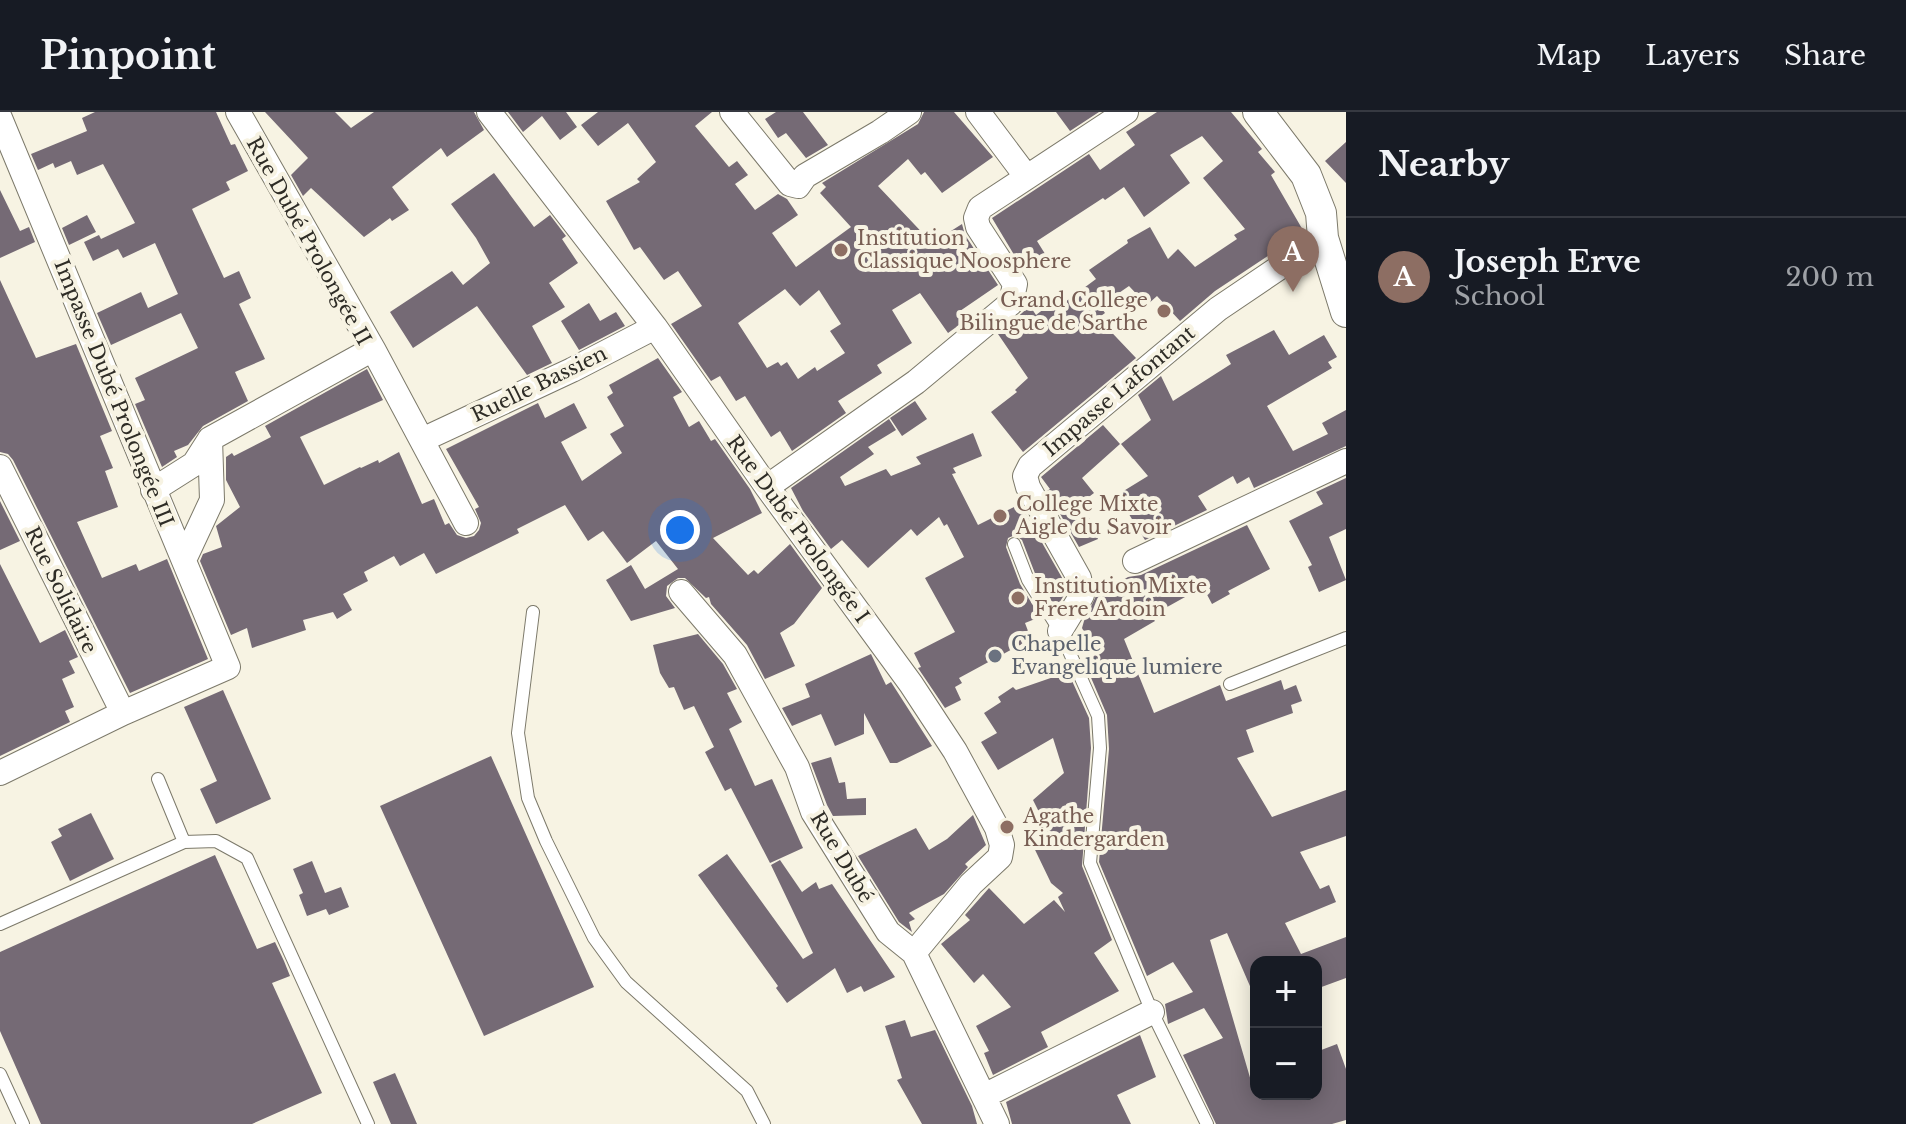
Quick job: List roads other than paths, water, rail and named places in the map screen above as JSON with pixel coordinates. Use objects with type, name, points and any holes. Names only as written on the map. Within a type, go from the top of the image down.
[{"type":"street","name":"Rue Dubé Prolongée II","points":[[210,439],[373,349],[238,112]]},
{"type":"street","name":"Rue Dubé Prolongée I","points":[[489,112],[655,327],[918,695],[955,751],[997,828],[1002,845],[1000,857],[971,884],[914,953]]},
{"type":"street","points":[[732,112],[790,184],[798,186],[805,176],[909,112]]},
{"type":"street","points":[[978,112],[1026,176]]},
{"type":"street","points":[[767,487],[916,382],[1011,303],[1015,284],[978,227],[976,218],[980,208],[1126,112]]},
{"type":"street","points":[[1263,114],[1306,175],[1321,213],[1323,238],[1346,312]]},
{"type":"street","name":"Impasse Dubé Prolongée III","points":[[0,118],[228,667],[123,713]]},
{"type":"street","name":"Impasse Lafontant","points":[[1060,631],[1082,595],[1079,578],[1028,487],[1025,476],[1030,466],[1218,309],[1323,238]]},
{"type":"street","name":"Ruelle Bassien","points":[[422,440],[572,370],[655,327]]},
{"type":"street","points":[[373,349],[466,523]]},
{"type":"street","points":[[153,490],[194,464],[210,439]]},
{"type":"street","points":[[184,560],[212,500],[210,439]]},
{"type":"street","points":[[1135,561],[1346,461]]},
{"type":"street","name":"Rue Solidaire","points":[[0,467],[123,713]]},
{"type":"street","name":"Rue Dubé","points":[[681,592],[735,655],[797,767],[813,812],[888,932],[914,953],[997,1124]]},
{"type":"street","points":[[0,773],[123,713]]},
{"type":"street","points":[[984,1096],[1152,1012]]},
{"type":"lane","points":[[1014,544],[1028,580],[1060,631],[1098,716],[1100,748],[1090,863],[1152,1012],[1207,1124]]},
{"type":"lane","points":[[533,612],[518,733],[528,798],[546,841],[594,938],[626,982],[747,1091],[764,1124]]},
{"type":"lane","points":[[1230,684],[1346,638]]},
{"type":"lane","points":[[158,779],[184,842]]},
{"type":"lane","points":[[0,924],[184,842],[216,841],[247,858],[365,1123]]},
{"type":"lane","points":[[0,1074],[23,1124]]},
{"type":"place","name":"Institution Classique Noosphere","points":[[841,250]]},
{"type":"place","name":"Joseph Erve","points":[[1293,292]]},
{"type":"place","name":"Grand College Bilingue de Sarthe","points":[[1164,311]]},
{"type":"place","name":"College Mixte Aigle du Savoir","points":[[1000,516]]},
{"type":"place","name":"Institution Mixte Frere Ardoin","points":[[1018,598]]},
{"type":"place","name":"Chapelle Evangelique lumiere","points":[[995,656]]},
{"type":"place","name":"Agathe Kindergarden","points":[[1007,827]]}]
